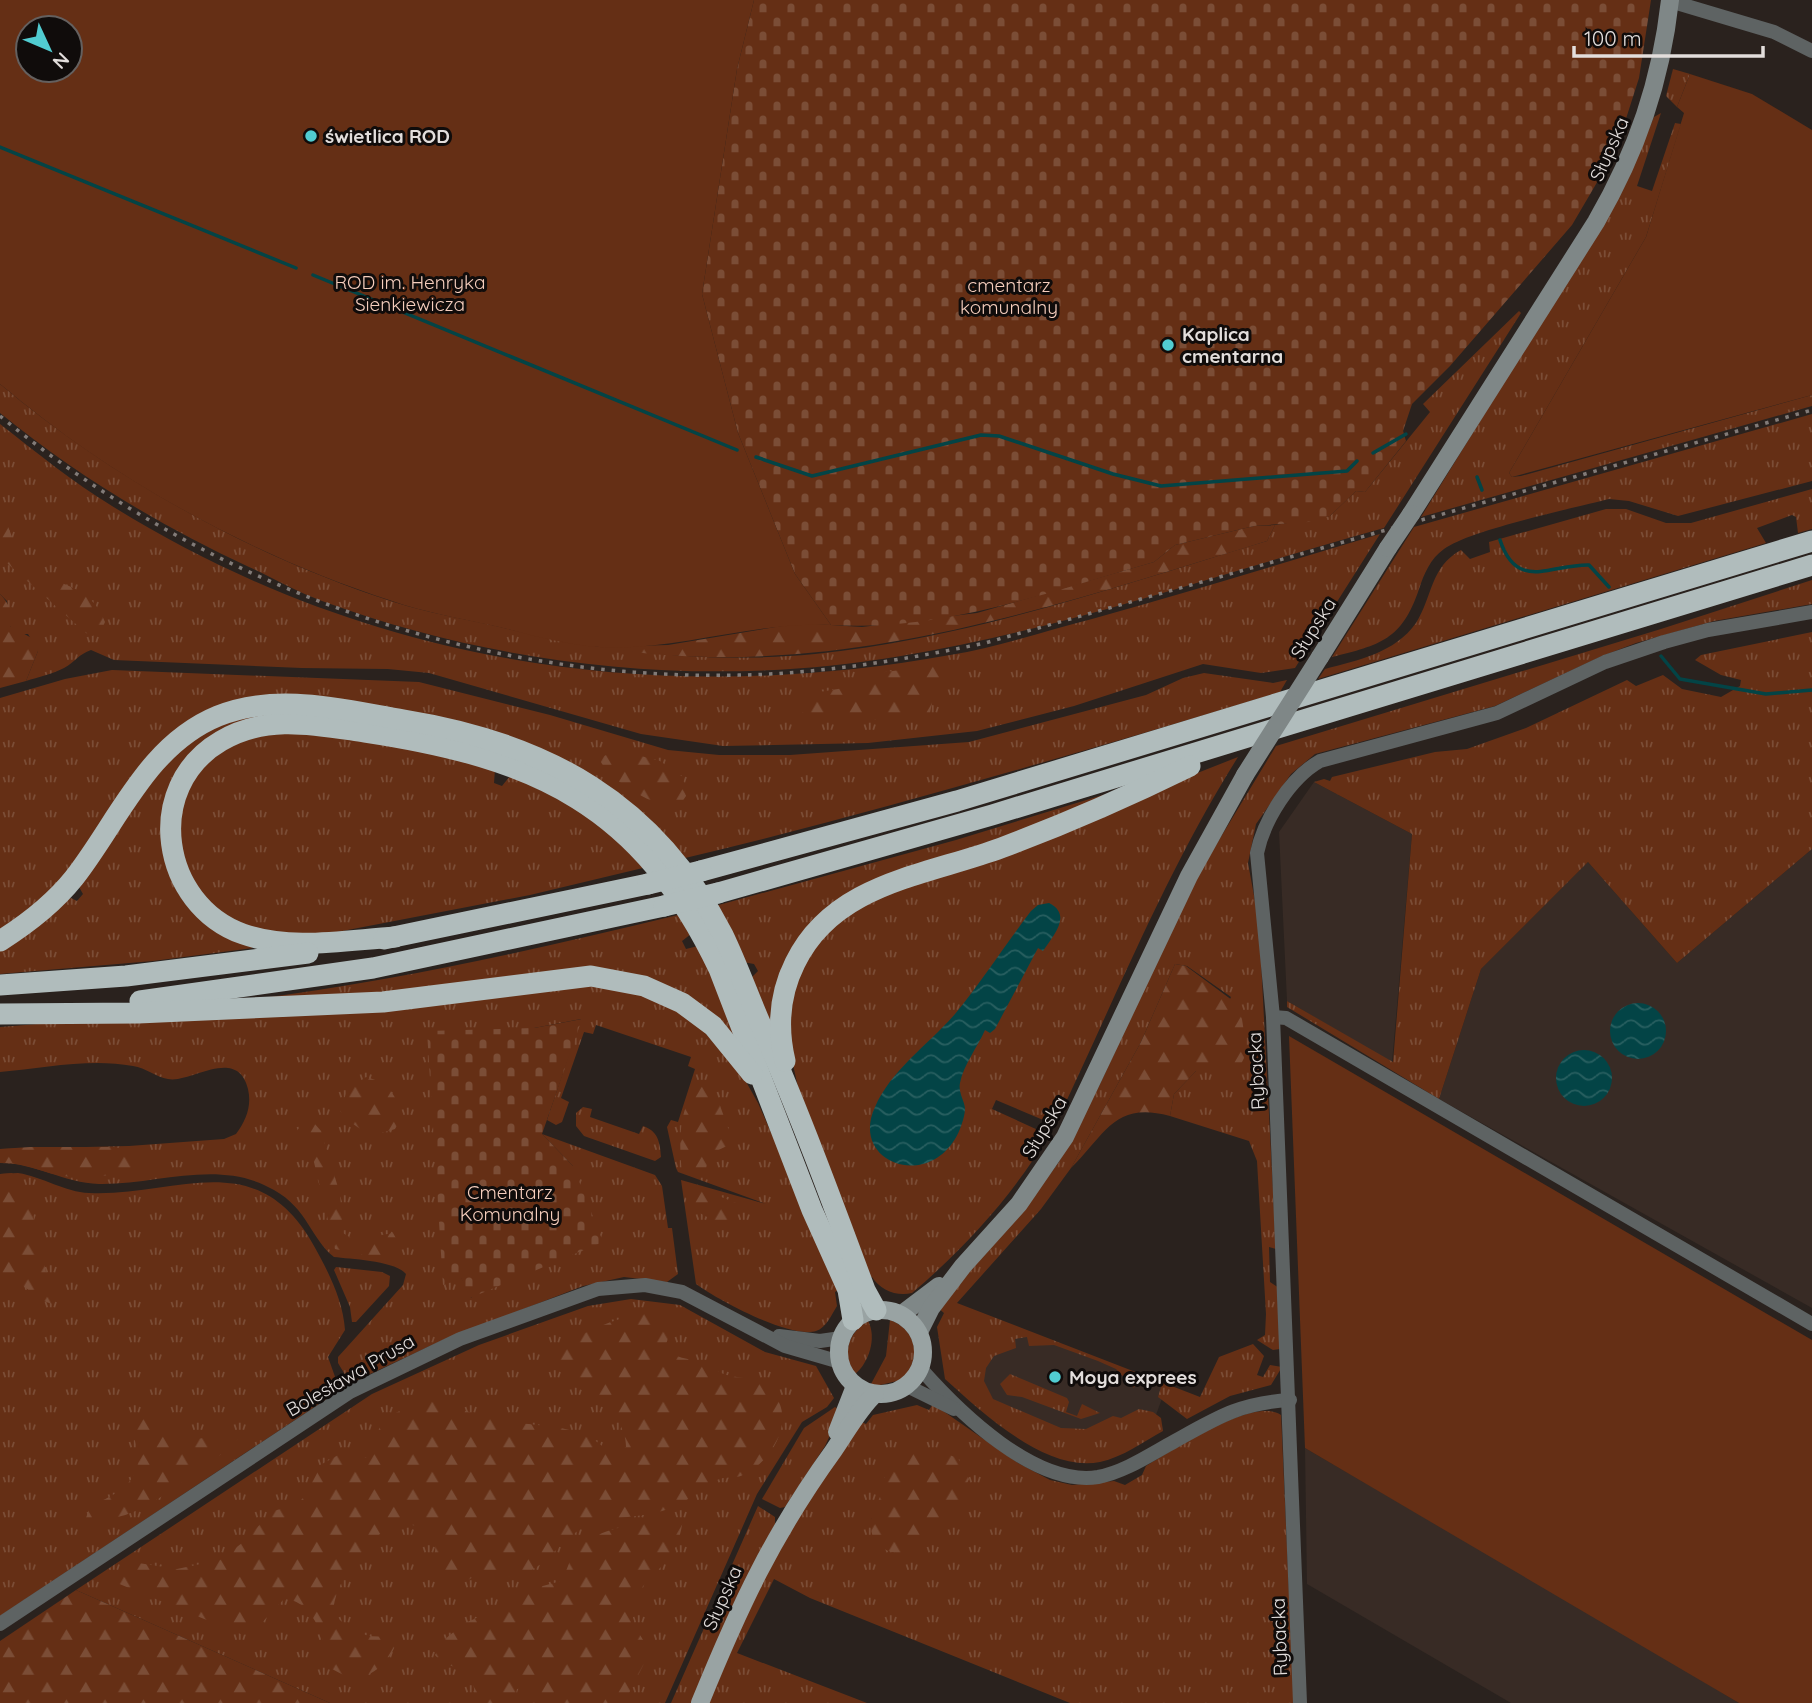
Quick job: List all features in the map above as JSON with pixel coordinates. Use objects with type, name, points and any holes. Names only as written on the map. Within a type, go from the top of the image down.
[{"type":"highway","points":[[0,985],[221,965],[396,937],[648,884],[871,825],[1116,754],[1812,541]]},
{"type":"highway","points":[[47,1012],[373,968],[718,893],[1245,739],[1812,565]]},
{"type":"highway","points":[[0,941],[29,921],[72,881],[162,754],[196,728],[218,716],[252,706],[312,705],[438,726],[514,746],[553,763],[606,796],[653,838],[688,879],[722,935],[795,1104],[864,1290],[876,1310]]},
{"type":"highway","points":[[396,937],[300,942],[259,939],[230,930],[203,911],[178,874],[171,837],[173,809],[183,783],[205,753],[219,742],[248,729],[281,723],[304,723],[411,739],[479,754],[529,772],[575,796],[606,819],[637,848],[679,898],[702,934],[719,969],[850,1297],[853,1320]]},
{"type":"highway","points":[[795,1104],[780,1040],[780,1013],[790,973],[801,950],[831,915],[856,898],[882,886],[965,861],[1036,834],[1145,788],[1245,739]]},
{"type":"highway","points":[[0,1014],[138,1013],[383,1002],[559,978],[591,976],[622,979],[665,994],[713,1026],[769,1099]]},
{"type":"main road","name":"Słupska","points":[[919,1332],[931,1308],[963,1266],[1019,1204],[1065,1137],[1189,876],[1245,775],[1624,173],[1652,102],[1670,1]]},
{"type":"main road","name":"Słupska","points":[[902,1314],[963,1266]]},
{"type":"main road","points":[[876,1310],[902,1314],[919,1332],[924,1351],[920,1368],[906,1386],[892,1393],[875,1394],[855,1386],[840,1362],[841,1338],[853,1320],[876,1310]]},
{"type":"main road","name":"Słupska","points":[[813,1479],[855,1386]]},
{"type":"main road","name":"Słupska","points":[[700,1703],[758,1568],[813,1479],[875,1394]]},
{"type":"street","name":"Słupska","points":[[1670,1],[1774,32],[1812,51]]},
{"type":"street","points":[[1273,1017],[1257,853],[1263,831],[1296,781],[1310,766],[1497,713],[1605,662],[1664,642],[1708,630],[1812,611]]},
{"type":"street","name":"Rybacka","points":[[1300,1703],[1273,1017],[1286,1018],[1812,1324]]},
{"type":"street","name":"Bolesława Prusa","points":[[0,1624],[350,1392],[460,1339],[598,1289],[629,1284],[660,1286],[682,1292],[792,1348],[840,1362]]},
{"type":"street","name":"Bolesława Prusa","points":[[754,1330],[800,1340],[841,1338]]},
{"type":"street","points":[[920,1368],[971,1418],[1044,1470],[1073,1478],[1090,1478],[1122,1469],[1240,1406],[1290,1400]]},
{"type":"street","points":[[906,1386],[971,1418]]},
{"type":"shaded area","points":[[1314,782],[1412,834],[1392,1063],[1287,1001],[1279,832]]},
{"type":"shaded area","points":[[1812,849],[1812,1308],[1439,1099],[1481,969],[1588,862],[1677,963]]},
{"type":"shaded area","name":"Moya exprees","points":[[956,1304],[1167,1385],[1153,1423],[1108,1448],[998,1407],[974,1386]]},
{"type":"shaded area","points":[[1305,1448],[1739,1703],[1511,1703],[1307,1584]]},
{"type":"green space","name":"ROD im. Henryka Sienkiewicza","points":[[0,0],[754,0],[737,69],[702,294],[738,433],[795,574],[831,625],[773,627],[658,645],[599,647],[558,641],[404,605],[287,561],[236,537],[137,483],[44,419],[0,384]]},
{"type":"green space","name":"cmentarz komunalny","points":[[754,0],[1651,0],[1639,78],[1616,150],[1572,225],[1450,366],[1412,404],[1403,431],[1406,441],[1365,492],[1356,491],[1330,516],[1308,522],[1254,526],[1175,545],[1154,562],[1035,597],[954,616],[872,626],[831,625],[795,574],[738,433],[702,294],[737,69]]},
{"type":"green space","points":[[1673,69],[1690,74],[1677,107],[1666,96]]},
{"type":"green space","points":[[1690,74],[1752,94],[1812,130],[1812,395],[1512,477],[1509,473],[1646,237],[1684,113],[1677,107]]},
{"type":"green space","points":[[1661,113],[1637,186],[1652,191],[1675,123],[1681,124],[1646,237],[1509,473],[1512,477],[1521,476],[1812,395],[1812,406],[1421,517],[1623,189],[1654,117]]},
{"type":"green space","points":[[1519,311],[1521,313],[1384,528],[1084,615],[962,645],[829,666],[756,671],[682,671],[535,657],[391,624],[322,601],[216,551],[119,498],[0,413],[0,384],[89,452],[187,512],[290,563],[394,602],[539,636],[617,649],[735,658],[775,657],[873,646],[987,623],[1267,541],[1275,525],[1330,516],[1356,491],[1365,492],[1430,412],[1423,404]]},
{"type":"green space","points":[[1812,414],[1812,481],[1678,516],[1629,501],[1609,499],[1475,534],[1444,549],[1435,557],[1425,572],[1412,606],[1397,630],[1376,644],[1332,657],[1414,527]]},
{"type":"green space","points":[[0,424],[112,506],[209,560],[310,604],[412,637],[517,660],[624,673],[731,676],[840,670],[968,652],[1092,619],[1380,534],[1295,668],[1261,673],[1203,664],[1074,706],[977,731],[868,743],[723,746],[641,734],[429,673],[388,669],[114,660],[91,650],[60,670],[26,681],[38,651],[28,634],[19,634],[10,626],[7,601],[0,594]]},
{"type":"green space","points":[[1812,489],[1812,529],[1798,533],[1796,517],[1792,515],[1757,528],[1766,543],[1318,679],[1325,669],[1375,654],[1398,642],[1422,613],[1443,565],[1461,550],[1470,559],[1490,552],[1489,542],[1606,509],[1626,509],[1666,523],[1691,523]]},
{"type":"green space","points":[[0,512],[21,557],[31,567],[78,591],[98,608],[105,622],[100,633],[92,636],[86,633],[0,557]]},
{"type":"green space","points":[[1275,525],[1267,541],[1102,591],[1020,614],[854,648],[769,656],[684,656],[597,647],[668,645],[800,623],[862,627],[977,613],[1154,562],[1175,545],[1254,526]]},
{"type":"green space","points":[[1812,580],[1812,604],[1714,621],[1636,643],[1495,706],[1315,754],[1291,774],[1256,824],[1248,863],[1259,923],[1276,1249],[1269,1247],[1270,1282],[1279,1288],[1280,1349],[1273,1350],[1257,1340],[1265,1335],[1266,1314],[1257,1161],[1249,1141],[1170,1116],[1174,1094],[1196,1071],[1231,997],[1187,966],[1175,964],[1141,1042],[1071,1168],[1041,1209],[957,1303],[1200,1397],[1219,1357],[1253,1344],[1264,1356],[1257,1375],[1263,1377],[1270,1365],[1282,1367],[1271,1385],[1230,1396],[1187,1419],[1158,1397],[1161,1387],[1138,1378],[1134,1388],[1116,1369],[1098,1361],[1054,1345],[1029,1346],[1027,1337],[1015,1339],[1016,1348],[994,1356],[986,1368],[984,1381],[993,1399],[1061,1428],[1086,1429],[1113,1416],[1121,1418],[1139,1409],[1153,1412],[1161,1418],[1163,1431],[1133,1449],[1100,1462],[1079,1463],[1037,1450],[1016,1437],[945,1379],[937,1327],[944,1313],[938,1308],[1025,1208],[1059,1162],[1100,1084],[1196,878],[1276,746],[1661,629]]},
{"type":"green space","points":[[0,594],[9,609],[10,626],[37,641],[38,651],[26,681],[0,688]]},
{"type":"green space","points":[[1812,632],[1812,849],[1677,963],[1588,862],[1481,969],[1439,1099],[1287,1007],[1287,1001],[1393,1062],[1412,834],[1314,782],[1324,779],[1330,781],[1332,777],[1435,752],[1467,749],[1526,728],[1627,680],[1636,686],[1663,675],[1682,689],[1721,697],[1740,686],[1741,680],[1721,675],[1695,660],[1701,655]]},
{"type":"green space","points":[[956,663],[961,665],[942,674],[936,682],[930,713],[897,719],[879,719],[843,718],[792,711],[792,704],[807,694],[844,688],[885,672]]},
{"type":"green space","points":[[112,670],[419,682],[550,715],[668,750],[719,755],[790,755],[969,742],[1146,695],[1183,678],[1204,673],[1273,683],[1287,680],[1280,692],[1131,737],[907,801],[681,859],[589,776],[212,711],[56,888],[0,933],[0,698],[65,679]]},
{"type":"green space","points":[[292,710],[399,724],[449,734],[496,748],[541,767],[584,791],[626,822],[667,862],[661,864],[610,814],[581,793],[523,763],[444,739],[354,722],[311,717],[274,717],[245,721],[218,733],[186,762],[166,801],[162,840],[171,879],[184,902],[213,929],[253,948],[153,961],[0,974],[0,948],[66,900],[71,898],[77,901],[83,894],[79,887],[83,876],[145,788],[166,763],[190,741],[218,725],[251,714]]},
{"type":"green space","points":[[291,730],[405,745],[495,769],[494,783],[502,786],[510,776],[585,811],[647,867],[530,895],[332,933],[261,933],[208,906],[182,862],[180,811],[193,779],[218,752],[244,738]]},
{"type":"green space","points":[[618,750],[660,761],[683,777],[686,796],[677,809],[656,803],[632,791],[611,775],[599,758]]},
{"type":"green space","points":[[1238,757],[1187,846],[1141,938],[1055,1125],[996,1100],[992,1109],[1049,1135],[1020,1179],[987,1220],[951,1258],[912,1293],[895,1293],[884,1289],[872,1277],[865,1279],[798,1087],[789,1047],[789,1003],[805,957],[847,911]]},
{"type":"green space","points":[[1119,790],[826,910],[773,1040],[751,978],[758,971],[754,964],[743,962],[715,906],[956,840]]},
{"type":"green space","points":[[682,914],[691,934],[682,941],[686,949],[698,946],[747,1056],[660,985],[481,985],[211,1004],[330,988],[448,967]]},
{"type":"green space","points":[[1175,964],[1186,966],[1240,1006],[1247,1052],[1240,1066],[1196,1071],[1174,1094],[1170,1116],[1136,1113],[1123,1117],[1103,1133],[1071,1168],[1141,1042]]},
{"type":"green space","points":[[562,983],[626,988],[691,1017],[740,1071],[758,1103],[840,1289],[835,1292],[837,1306],[823,1327],[804,1332],[772,1324],[737,1308],[696,1284],[681,1180],[766,1204],[678,1172],[667,1127],[671,1120],[678,1122],[695,1069],[688,1066],[691,1057],[596,1025],[593,1034],[584,1032],[561,1098],[569,1102],[562,1122],[556,1125],[547,1120],[581,1019],[534,1028],[461,1277],[471,1298],[573,1166],[542,1134],[655,1175],[662,1186],[668,1228],[672,1228],[678,1274],[667,1282],[624,1277],[583,1286],[443,1340],[357,1380],[347,1378],[338,1363],[338,1357],[403,1285],[406,1274],[383,1263],[334,1257],[294,1206],[274,1190],[253,1181],[210,1174],[121,1183],[86,1183],[26,1166],[0,1163],[0,1149],[129,1146],[224,1139],[236,1134],[240,1129],[249,1101],[248,1089],[242,1076],[234,1070],[224,1068],[177,1079],[164,1078],[133,1066],[101,1063],[0,1072],[0,1027]]},
{"type":"green space","name":"Cmentarz Komunalny","points":[[582,1019],[542,1134],[573,1166],[603,1242],[470,1298],[461,1278],[443,1285],[427,1031],[534,1028]]},
{"type":"green space","points":[[1289,1036],[1812,1340],[1812,1703],[1739,1703],[1305,1448]]},
{"type":"green space","points":[[366,1077],[380,1082],[390,1090],[397,1101],[403,1115],[395,1129],[378,1133],[364,1131],[340,1111],[347,1091]]},
{"type":"green space","points":[[704,1085],[718,1100],[732,1139],[729,1145],[710,1154],[704,1173],[698,1175],[682,1171],[680,1149],[684,1111],[695,1091]]},
{"type":"green space","points":[[583,1107],[592,1109],[590,1117],[639,1134],[643,1126],[648,1128],[657,1138],[661,1157],[655,1161],[584,1136],[576,1126],[576,1113]]},
{"type":"green space","points":[[314,1123],[321,1131],[340,1194],[343,1233],[354,1240],[393,1233],[398,1242],[395,1254],[381,1259],[335,1249],[312,1154],[296,1132],[302,1124]]},
{"type":"green space","points":[[114,1147],[142,1152],[146,1159],[140,1168],[89,1177],[58,1175],[22,1165],[0,1163],[0,1149]]},
{"type":"green space","points":[[12,1173],[18,1180],[21,1198],[33,1214],[48,1281],[57,1296],[52,1304],[17,1283],[0,1279],[0,1174]]},
{"type":"green space","points":[[18,1173],[89,1193],[213,1182],[241,1185],[267,1195],[292,1214],[314,1246],[338,1297],[345,1330],[328,1357],[339,1388],[337,1392],[0,1616],[0,1174]]},
{"type":"green space","points":[[692,1185],[741,1205],[736,1217],[718,1223],[698,1212],[684,1196],[686,1188]]},
{"type":"green space","points":[[336,1267],[382,1272],[390,1276],[389,1286],[356,1322],[352,1322],[350,1307],[334,1270]]},
{"type":"green space","points":[[631,1299],[680,1305],[765,1352],[816,1366],[834,1398],[827,1407],[802,1422],[757,1494],[665,1703],[330,1703],[76,1590],[372,1394],[479,1345],[588,1306]]},
{"type":"green space","points":[[647,1310],[671,1318],[672,1327],[665,1347],[673,1354],[730,1376],[761,1382],[774,1393],[782,1412],[782,1423],[780,1434],[769,1454],[753,1470],[737,1477],[717,1480],[670,1508],[583,1527],[541,1564],[516,1576],[479,1574],[455,1586],[444,1584],[431,1573],[436,1541],[434,1535],[430,1531],[397,1521],[375,1539],[354,1562],[339,1587],[335,1601],[333,1614],[346,1625],[364,1635],[388,1636],[395,1646],[384,1663],[368,1675],[355,1681],[332,1669],[318,1626],[305,1608],[296,1602],[285,1598],[255,1630],[243,1635],[117,1583],[114,1574],[132,1562],[177,1569],[220,1560],[242,1543],[273,1511],[296,1505],[305,1496],[322,1464],[340,1454],[366,1458],[384,1421],[397,1412],[435,1398],[491,1419],[570,1430],[597,1442],[608,1452],[616,1453],[626,1447],[626,1443],[614,1413],[604,1401],[569,1383],[561,1371],[559,1359],[574,1339],[605,1324]]},
{"type":"green space","points":[[890,1320],[911,1338],[914,1355],[908,1372],[901,1380],[876,1386],[871,1384],[886,1356]]},
{"type":"green space","points":[[868,1321],[872,1342],[868,1357],[855,1374],[848,1359],[849,1344],[851,1338]]},
{"type":"green space","points":[[1010,1374],[1067,1398],[1069,1402],[1066,1412],[1077,1416],[1082,1404],[1100,1413],[1081,1419],[1022,1397],[1007,1395],[1000,1384]]},
{"type":"green space","points":[[933,1404],[1018,1463],[1050,1480],[1072,1485],[1114,1481],[1125,1485],[1142,1475],[1146,1466],[1193,1438],[1233,1419],[1268,1411],[1281,1415],[1294,1703],[1070,1703],[810,1598],[774,1579],[737,1653],[867,1703],[709,1703],[764,1571],[860,1421],[866,1424],[873,1415],[917,1405],[929,1410]],"holes":[[[900,1451],[915,1451],[871,1520]]]},
{"type":"green space","points":[[835,1407],[841,1411],[825,1446],[785,1507],[780,1508],[762,1499],[804,1428]]},
{"type":"green space","points":[[135,1415],[152,1417],[177,1433],[191,1438],[238,1439],[228,1450],[143,1508],[105,1519],[86,1518],[90,1506],[117,1492],[134,1475],[138,1452],[127,1423]]},
{"type":"green space","points":[[900,1450],[935,1450],[958,1458],[969,1479],[955,1507],[938,1531],[923,1545],[905,1553],[896,1553],[880,1546],[871,1530],[872,1517],[887,1471]]},
{"type":"green space","points":[[758,1506],[775,1517],[775,1524],[733,1605],[693,1703],[671,1703]]},
{"type":"green space","points":[[675,1517],[683,1520],[675,1548],[634,1601],[634,1622],[650,1652],[624,1703],[547,1703],[529,1687],[517,1689],[514,1703],[475,1703],[474,1688],[467,1672],[442,1662],[435,1655],[445,1639],[465,1623],[504,1606],[532,1589],[561,1581],[576,1551],[585,1542],[622,1527]]},
{"type":"green space","points":[[76,1590],[330,1703],[0,1703],[0,1641]]},
{"type":"water","points":[[1049,903],[1060,913],[1059,926],[1043,951],[1038,948],[995,1029],[990,1033],[985,1030],[967,1063],[960,1087],[965,1112],[955,1139],[942,1154],[926,1163],[909,1166],[894,1162],[881,1154],[873,1142],[870,1126],[882,1094],[900,1069],[955,1014],[1031,911],[1038,905]]},
{"type":"water","points":[[1638,1003],[1649,1005],[1658,1011],[1664,1020],[1664,1042],[1658,1051],[1649,1057],[1638,1059],[1627,1057],[1618,1051],[1612,1042],[1610,1031],[1612,1020],[1618,1011],[1627,1005]]},
{"type":"water","points":[[1584,1050],[1595,1052],[1604,1058],[1610,1067],[1610,1089],[1604,1098],[1595,1104],[1584,1106],[1573,1104],[1564,1098],[1558,1089],[1556,1078],[1558,1067],[1564,1058],[1573,1052]]},
{"type":"waterway","points":[[0,147],[296,268]]},
{"type":"waterway","points":[[313,275],[737,450]]},
{"type":"waterway","points":[[1373,453],[1406,434]]},
{"type":"waterway","points":[[756,457],[812,476],[981,435],[999,436],[1113,474],[1161,486],[1347,471],[1357,461]]},
{"type":"waterway","points":[[1477,477],[1482,490]]},
{"type":"waterway","points":[[1500,540],[1507,556],[1516,566],[1537,572],[1589,565],[1609,587]]},
{"type":"waterway","points":[[1661,656],[1680,679],[1766,694],[1812,690]]},
{"type":"railway","points":[[0,416],[83,478],[171,533],[264,579],[361,616],[461,645],[563,664],[666,674],[770,674],[878,663],[985,643],[1812,410]]},
{"type":"place","name":"świetlica ROD","points":[[311,136]]},
{"type":"place","name":"Kaplica cmentarna","points":[[1168,345]]},
{"type":"place","name":"Moya exprees","points":[[1055,1377]]}]
